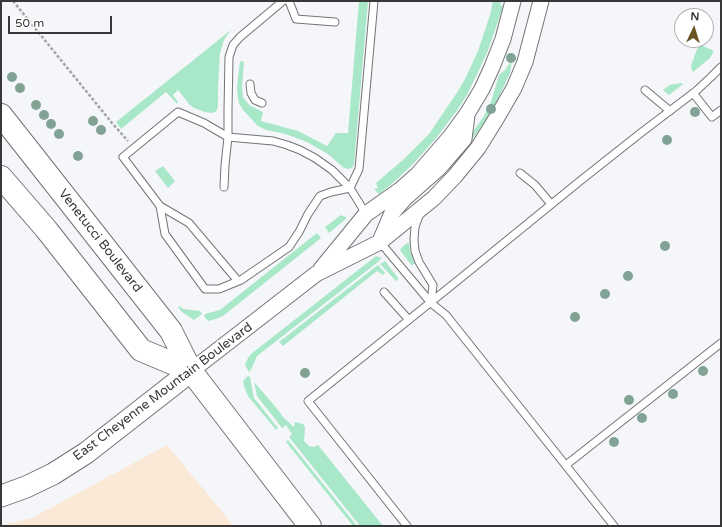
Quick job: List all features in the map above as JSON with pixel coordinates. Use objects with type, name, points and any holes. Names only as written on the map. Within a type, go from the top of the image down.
[{"type":"main road","name":"Venetucci Boulevard","points":[[1,115],[171,331],[191,371],[310,526]]},
{"type":"main road","name":"Venetucci Boulevard","points":[[1,177],[46,230],[141,350],[191,371]]},
{"type":"street","name":"East Cheyenne Mountain Boulevard","points":[[316,274],[366,214],[400,190],[418,174],[451,136],[467,114],[482,89],[492,67],[503,39],[513,1]]},
{"type":"street","name":"East Cheyenne Mountain Boulevard","points":[[1,496],[26,488],[54,474],[86,453],[316,274],[380,242],[434,198],[455,176],[478,148],[514,88],[525,62],[540,1]]},
{"type":"street","name":"East Cheyenne Mountain Boulevard","points":[[380,242],[392,213],[404,199],[438,169],[464,138],[467,114]]},
{"type":"street","name":"East Cheyenne Mountain Boulevard","points":[[330,267],[370,226],[366,214]]},
{"type":"lane","points":[[224,186],[228,137],[229,57],[233,45],[240,37],[283,1]]},
{"type":"lane","points":[[289,1],[296,19],[335,22]]},
{"type":"lane","points":[[350,188],[360,169],[374,1]]},
{"type":"lane","points":[[407,526],[308,400],[431,303],[551,204],[693,93],[721,67]]},
{"type":"lane","points":[[250,84],[251,93],[255,100],[262,103]]},
{"type":"lane","points":[[645,90],[670,111]]},
{"type":"lane","points":[[693,93],[712,118],[721,110]]},
{"type":"lane","points":[[238,281],[189,223],[160,206],[123,157],[178,112],[204,123],[228,137],[273,141],[300,150],[315,158],[332,170],[350,188],[366,214]]},
{"type":"lane","points":[[520,173],[535,185],[551,204]]},
{"type":"lane","points":[[160,206],[165,234],[205,289],[219,289],[238,281],[289,247],[320,196],[350,188]]},
{"type":"lane","points":[[422,208],[415,227],[415,251],[419,262],[433,285],[431,303]]},
{"type":"lane","points":[[380,242],[431,303],[446,315],[614,526]]},
{"type":"lane","points":[[384,292],[409,320]]},
{"type":"lane","points":[[566,465],[721,343]]},
{"type":"path","points":[[14,1],[112,123],[134,148]]},
{"type":"shaded area","points":[[167,445],[234,526],[1,526],[32,518]]},
{"type":"green space","points":[[359,1],[368,1],[354,164],[352,168],[348,169],[344,168],[328,154],[307,142],[282,133],[266,130],[258,126],[243,110],[239,103],[237,87],[240,61],[244,62],[242,87],[243,97],[249,105],[263,112],[261,121],[298,131],[327,146],[336,133],[348,133]]},
{"type":"green space","points":[[493,1],[501,1],[500,5],[503,6],[487,53],[467,95],[437,137],[413,164],[379,194],[374,189],[378,188],[376,183],[404,159],[429,134],[458,91],[478,51]]},
{"type":"green space","points":[[231,30],[224,40],[220,53],[218,105],[215,112],[205,112],[194,108],[178,90],[173,95],[178,102],[177,104],[166,92],[121,129],[116,122]]},
{"type":"green space","points":[[698,48],[708,48],[714,51],[710,58],[693,72],[691,67]]},
{"type":"green space","points":[[512,60],[510,73],[485,122],[456,161],[449,166],[484,116],[491,102],[499,75],[505,70]]},
{"type":"green space","points":[[683,84],[669,95],[663,90],[670,85]]},
{"type":"green space","points":[[163,166],[175,181],[168,188],[155,171]]},
{"type":"green space","points":[[341,215],[347,218],[329,233],[325,227]]},
{"type":"green space","points":[[317,233],[321,238],[223,316],[208,321],[204,316],[205,314],[220,310]]},
{"type":"green space","points":[[409,242],[410,251],[415,264],[412,266],[400,250]]},
{"type":"green space","points":[[376,256],[382,258],[257,356],[249,372],[245,365],[251,354]]},
{"type":"green space","points":[[385,261],[398,278],[397,281],[380,264]]},
{"type":"green space","points":[[378,265],[385,273],[383,275],[377,271],[283,346],[279,342]]},
{"type":"green space","points":[[180,306],[183,309],[200,311],[202,314],[194,320],[182,312],[178,307]]},
{"type":"green space","points":[[248,376],[250,377],[254,398],[278,428],[276,430],[248,396],[243,381]]},
{"type":"green space","points":[[254,382],[284,418],[294,427],[295,422],[303,424],[305,427],[304,441],[309,446],[314,447],[318,445],[383,526],[360,526],[289,437],[292,434],[286,425],[282,428],[257,396]]},
{"type":"green space","points":[[288,440],[357,526],[353,526],[286,442]]}]
